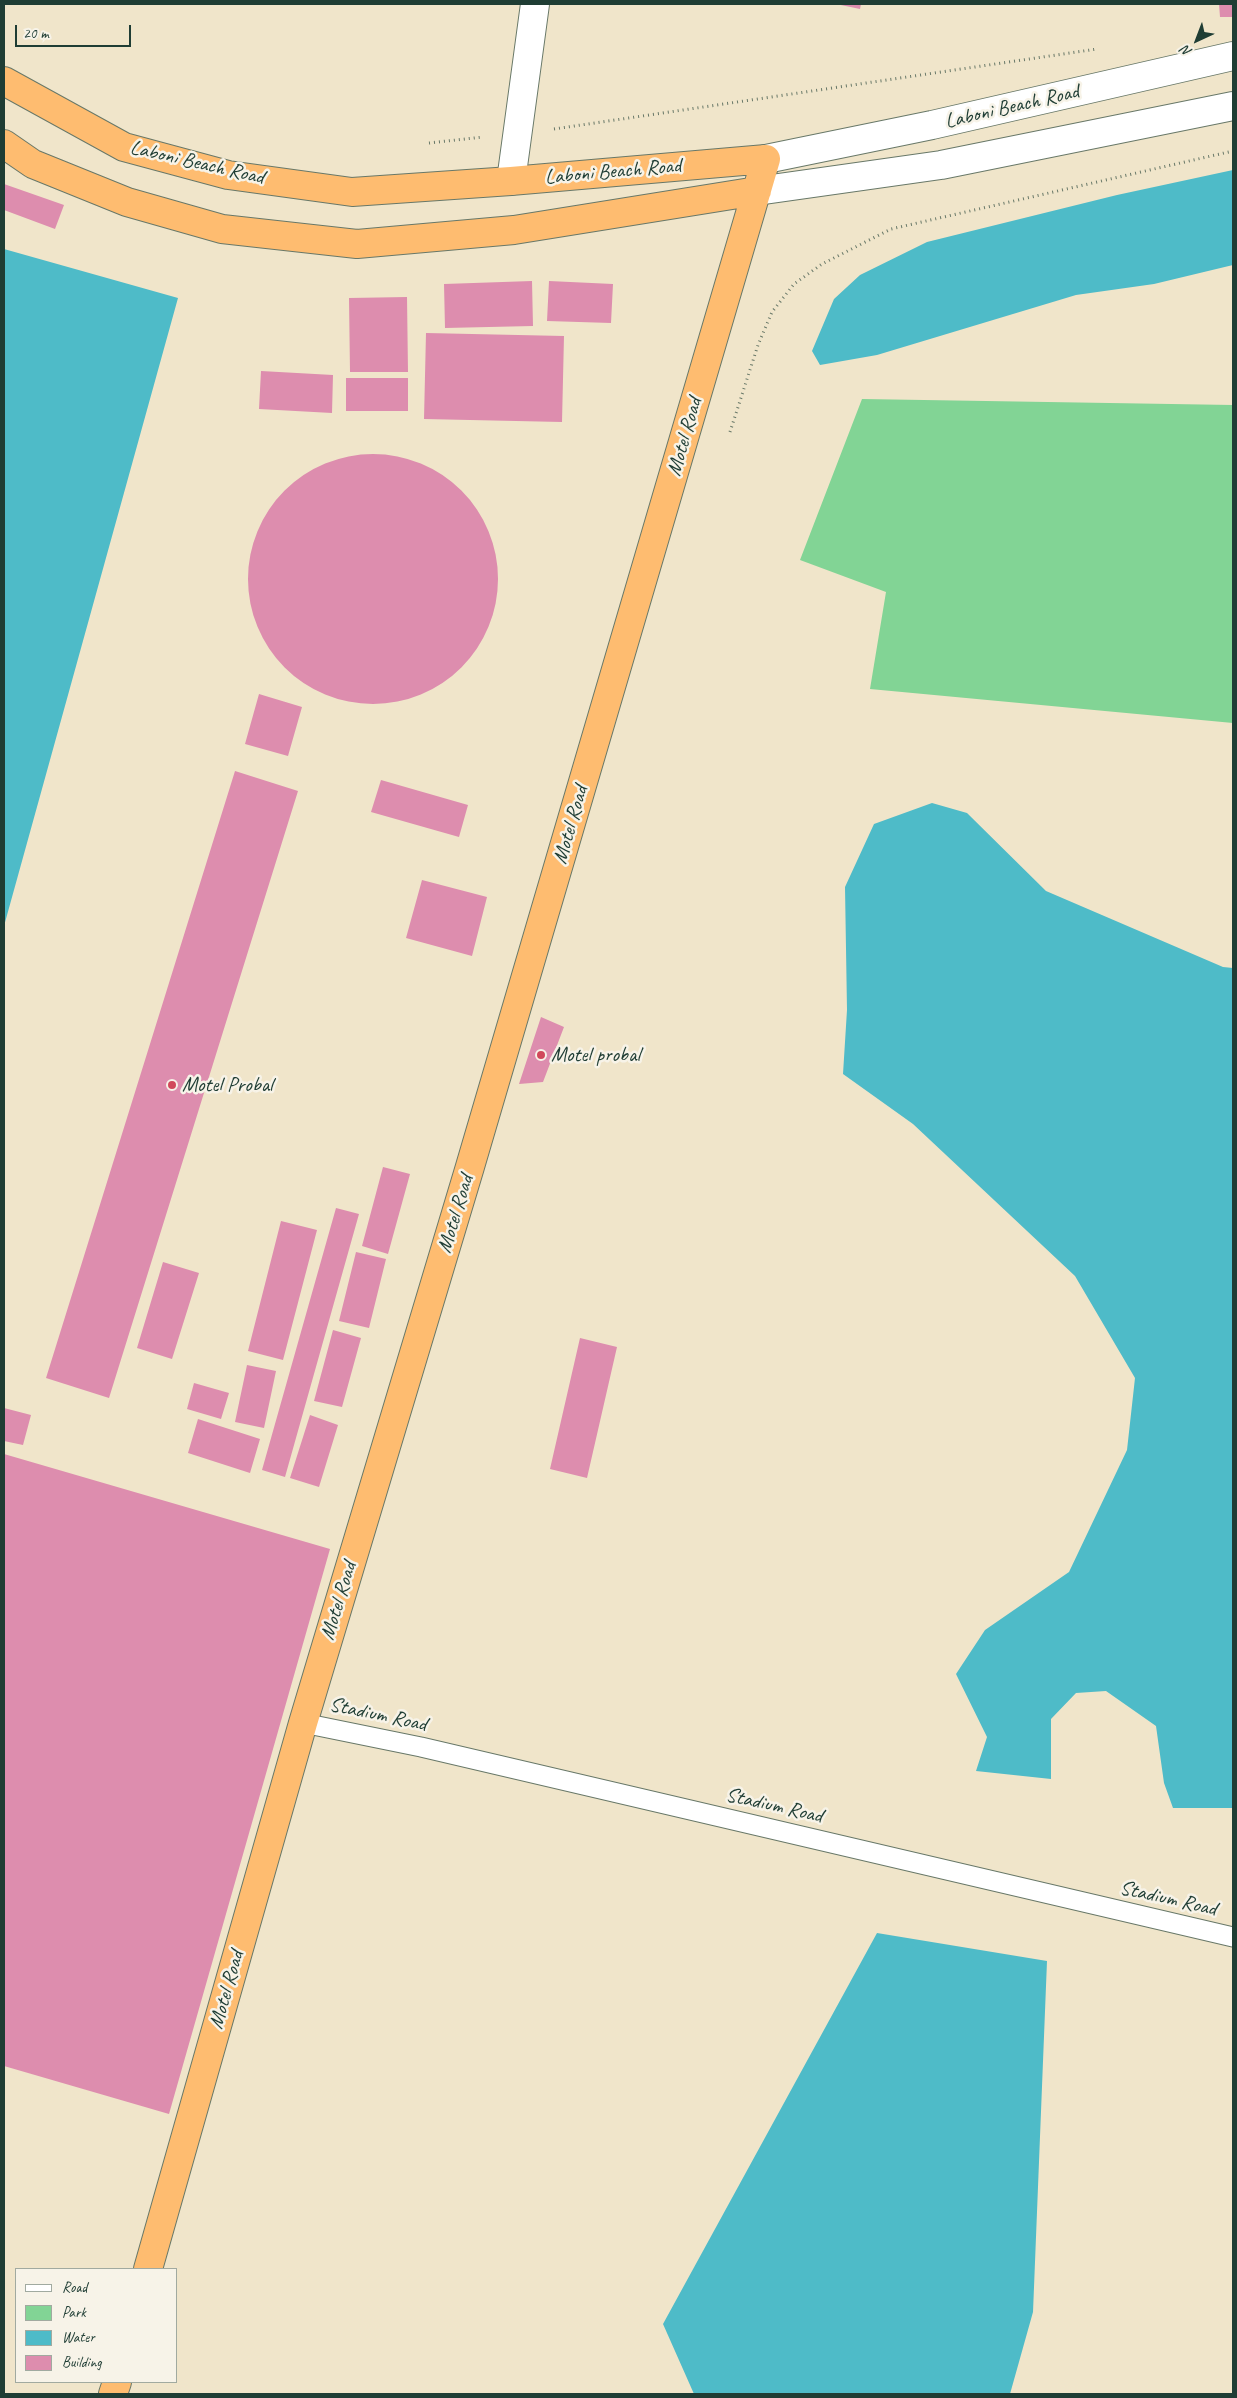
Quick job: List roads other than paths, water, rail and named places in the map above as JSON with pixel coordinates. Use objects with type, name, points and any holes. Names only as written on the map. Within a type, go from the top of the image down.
[{"type":"highway","name":"Laboni Beach Road","points":[[4,81],[124,147],[228,175],[352,192],[511,181],[766,159]]},
{"type":"highway","name":"Laboni Beach Road","points":[[4,144],[33,164],[137,205],[222,229],[357,244],[514,230],[757,191]]},
{"type":"highway","name":"Motel Road","points":[[148,2268],[303,1723],[469,1170],[766,159]]},
{"type":"street","points":[[511,181],[535,4]]},
{"type":"street","name":"Laboni Beach Road","points":[[766,159],[932,125],[1233,56]]},
{"type":"street","name":"Laboni Beach Road","points":[[757,191],[942,165],[1233,106]]},
{"type":"lane","name":"Stadium Road","points":[[303,1723],[421,1747],[1233,1937]]},
{"type":"water","points":[[1233,170],[1233,265],[1154,284],[1076,295],[877,355],[820,365],[812,351],[834,299],[860,275],[927,242],[1117,195]]},
{"type":"water","points":[[4,249],[178,298],[4,926]]},
{"type":"water","points":[[932,803],[967,813],[1046,891],[1223,967],[1233,968],[1233,1808],[1173,1808],[1164,1783],[1156,1726],[1106,1691],[1076,1693],[1051,1719],[1051,1779],[976,1771],[987,1737],[956,1674],[985,1630],[1069,1572],[1127,1450],[1135,1378],[1075,1276],[913,1124],[843,1074],[847,1010],[845,887],[874,824]]},
{"type":"water","points":[[877,1933],[1047,1961],[1033,2312],[1010,2394],[694,2394],[663,2324]]},
{"type":"place","name":"Motel probal","points":[[541,1055]]},
{"type":"place","name":"Motel Probal","points":[[172,1085]]}]
